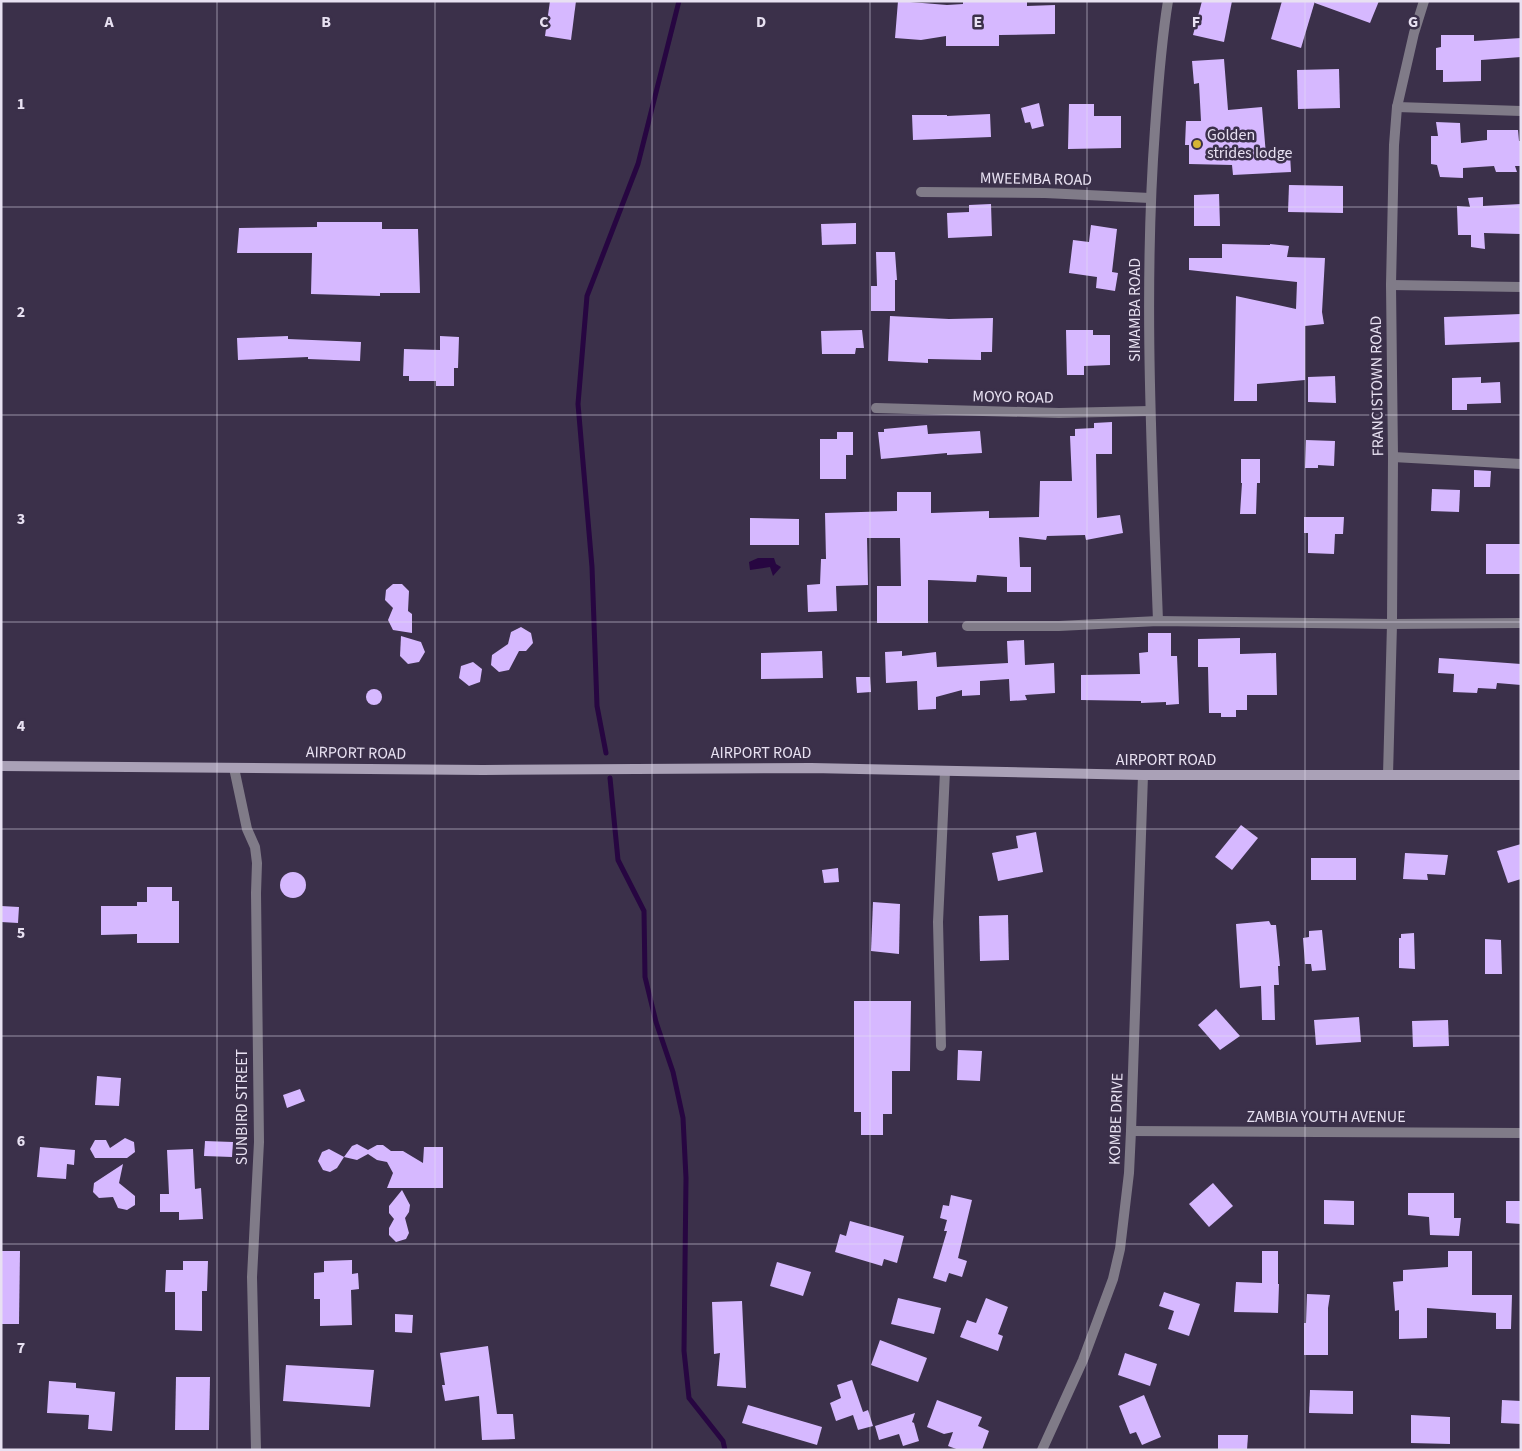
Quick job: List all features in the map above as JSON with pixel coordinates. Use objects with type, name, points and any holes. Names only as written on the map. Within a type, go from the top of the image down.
[{"type":"street","name":"SIMAMBA ROAD","points":[[1158,620],[1150,411],[1150,198],[1163,32],[1168,1]]},
{"type":"street","name":"FRANCISTOWN ROAD","points":[[1388,775],[1392,624],[1391,286],[1393,172],[1397,107],[1414,33],[1424,1]]},
{"type":"street","points":[[1397,107],[1521,111]]},
{"type":"street","name":"MWEEMBA ROAD","points":[[921,192],[1045,193],[1150,198]]},
{"type":"street","points":[[1391,286],[1521,287]]},
{"type":"street","name":"MOYO ROAD","points":[[876,408],[1060,413],[1150,411]]},
{"type":"street","points":[[1393,457],[1521,464]]},
{"type":"street","points":[[967,626],[1059,626],[1158,620],[1392,624],[1521,623]]},
{"type":"street","name":"AIRPORT ROAD","points":[[1,766],[483,770],[811,768],[1143,775],[1521,775]]},
{"type":"street","name":"SUNBIRD STREET","points":[[234,768],[247,829],[255,848],[258,863],[256,894],[258,1142],[252,1277],[256,1450]]},
{"type":"street","points":[[941,1046],[938,922],[945,771]]},
{"type":"street","name":"KOMBE DRIVE","points":[[1042,1450],[1083,1360],[1113,1279],[1120,1249],[1129,1173],[1143,775]]},
{"type":"street","name":"ZAMBIA YOUTH AVENUE","points":[[1131,1131],[1521,1133]]},
{"type":"shaded area","points":[[758,558],[774,558],[776,564],[781,567],[773,576],[770,567],[750,570],[749,562]]},
{"type":"building","points":[[550,1],[576,1],[571,40],[545,36]]},
{"type":"building","points":[[898,1],[947,5],[963,4],[963,1],[1027,1],[1027,6],[1055,5],[1055,34],[999,35],[999,46],[946,46],[946,36],[921,40],[895,38]]},
{"type":"building","points":[[1202,1],[1232,1],[1224,42],[1193,35]]},
{"type":"building","points":[[1282,1],[1315,1],[1301,48],[1271,39]]},
{"type":"building","points":[[1315,1],[1379,1],[1370,23],[1315,3]]},
{"type":"building","points":[[1441,35],[1474,35],[1474,41],[1521,38],[1521,57],[1481,60],[1481,81],[1443,82],[1443,70],[1436,70],[1436,48],[1441,47]]},
{"type":"building","points":[[1224,59],[1228,110],[1262,107],[1266,155],[1290,154],[1291,172],[1233,175],[1232,165],[1189,164],[1189,145],[1185,145],[1186,121],[1201,121],[1199,83],[1194,84],[1192,61]]},
{"type":"building","points":[[1339,69],[1340,108],[1298,109],[1297,70]]},
{"type":"building","points":[[1039,103],[1044,126],[1032,129],[1030,122],[1025,123],[1021,108]]},
{"type":"building","points":[[1069,104],[1094,104],[1094,116],[1121,116],[1121,148],[1068,149]]},
{"type":"building","points":[[990,114],[991,137],[913,140],[912,115]]},
{"type":"building","points":[[1436,122],[1460,123],[1461,143],[1487,140],[1487,130],[1518,130],[1519,141],[1521,141],[1521,166],[1515,166],[1517,172],[1496,172],[1494,166],[1463,168],[1463,178],[1440,177],[1437,165],[1431,164],[1431,136],[1438,136]]},
{"type":"building","points":[[1289,185],[1343,186],[1343,213],[1288,212]]},
{"type":"building","points":[[1219,194],[1220,226],[1194,226],[1194,195]]},
{"type":"building","points":[[1483,197],[1483,206],[1521,204],[1521,234],[1484,233],[1485,249],[1471,247],[1471,235],[1458,235],[1457,206],[1470,207],[1468,198]]},
{"type":"building","points":[[991,204],[992,236],[948,238],[947,213],[969,212],[969,205]]},
{"type":"building","points":[[317,222],[382,222],[382,229],[418,229],[420,293],[380,293],[380,296],[311,294],[312,253],[237,253],[239,228],[317,227]]},
{"type":"building","points":[[856,223],[856,244],[822,245],[821,224]]},
{"type":"building","points":[[1091,225],[1117,229],[1112,272],[1118,273],[1115,291],[1096,288],[1097,277],[1069,273],[1073,240],[1089,242]]},
{"type":"building","points":[[1222,244],[1289,246],[1287,257],[1325,258],[1322,312],[1324,324],[1305,326],[1305,380],[1257,384],[1257,401],[1234,401],[1236,296],[1296,309],[1297,282],[1189,270],[1189,258],[1222,258]]},
{"type":"building","points":[[876,252],[895,252],[897,280],[895,280],[895,311],[871,311],[871,286],[877,286]]},
{"type":"building","points":[[1521,314],[1521,342],[1445,345],[1444,317]]},
{"type":"building","points":[[890,316],[949,319],[993,318],[992,352],[981,352],[981,360],[928,359],[928,363],[888,361]]},
{"type":"building","points":[[862,330],[864,348],[856,348],[855,354],[822,354],[821,331]]},
{"type":"building","points":[[1066,330],[1093,330],[1093,335],[1110,335],[1110,365],[1084,366],[1084,375],[1067,375]]},
{"type":"building","points":[[288,336],[288,339],[361,342],[360,361],[308,359],[308,357],[238,360],[237,338]]},
{"type":"building","points":[[440,336],[459,337],[458,368],[454,368],[454,386],[436,386],[436,381],[409,381],[409,376],[403,376],[404,349],[440,350]]},
{"type":"building","points":[[1335,376],[1336,403],[1308,402],[1308,377]]},
{"type":"building","points":[[1481,377],[1481,383],[1500,382],[1501,403],[1467,404],[1467,410],[1452,410],[1452,378]]},
{"type":"building","points":[[1112,422],[1112,454],[1096,454],[1097,518],[1120,515],[1123,533],[1086,540],[1085,535],[1047,536],[1046,540],[1019,537],[1020,567],[1031,567],[1031,592],[1007,592],[1007,577],[977,575],[976,582],[928,580],[928,623],[877,623],[877,586],[901,586],[900,538],[867,538],[868,585],[836,586],[837,611],[808,612],[807,585],[820,584],[821,559],[826,559],[825,513],[897,511],[897,492],[931,492],[931,513],[989,511],[989,518],[1039,517],[1040,481],[1072,481],[1070,436],[1075,436],[1075,429],[1094,428],[1094,423]]},
{"type":"building","points":[[927,425],[928,434],[980,431],[982,453],[947,455],[947,453],[881,459],[878,432],[884,432],[884,429]]},
{"type":"building","points":[[837,432],[853,432],[853,455],[846,455],[846,479],[820,479],[820,439],[837,439]]},
{"type":"building","points":[[1306,440],[1335,441],[1334,466],[1318,465],[1318,468],[1305,468]]},
{"type":"building","points":[[1241,459],[1260,459],[1260,483],[1257,483],[1256,514],[1240,514]]},
{"type":"building","points":[[1474,470],[1491,471],[1490,487],[1474,487]]},
{"type":"building","points":[[1432,489],[1460,490],[1459,512],[1431,511]]},
{"type":"building","points":[[1304,517],[1344,517],[1343,534],[1335,534],[1334,554],[1308,553],[1308,533],[1304,533]]},
{"type":"building","points":[[750,518],[799,519],[799,545],[750,545]]},
{"type":"building","points":[[1486,544],[1521,544],[1521,574],[1486,574]]},
{"type":"building","points":[[393,584],[402,584],[409,591],[408,611],[412,614],[412,633],[393,630],[388,620],[393,608],[385,600],[386,590]]},
{"type":"building","points":[[521,627],[531,633],[533,643],[526,651],[519,651],[509,670],[499,672],[491,665],[492,655],[508,644],[511,632]]},
{"type":"building","points":[[1148,633],[1171,633],[1171,656],[1177,656],[1179,704],[1166,705],[1166,702],[1141,703],[1141,701],[1081,700],[1081,675],[1140,674],[1139,653],[1148,652]]},
{"type":"building","points":[[401,636],[421,642],[425,652],[419,662],[408,664],[400,656]]},
{"type":"building","points":[[1240,638],[1240,654],[1276,653],[1277,695],[1247,695],[1247,710],[1236,710],[1236,717],[1221,717],[1221,713],[1209,713],[1208,667],[1198,667],[1198,639]]},
{"type":"building","points":[[1024,640],[1025,665],[1054,663],[1055,693],[1025,695],[1027,700],[1010,701],[1009,679],[980,681],[980,695],[962,696],[962,690],[936,697],[936,709],[918,710],[917,681],[886,683],[885,652],[902,651],[902,656],[936,652],[937,667],[1008,663],[1007,641]]},
{"type":"building","points":[[822,651],[823,678],[761,679],[761,653]]},
{"type":"building","points":[[1439,658],[1521,664],[1521,685],[1497,683],[1496,689],[1478,688],[1477,693],[1453,692],[1454,674],[1438,673]]},
{"type":"building","points":[[473,662],[482,669],[480,682],[469,686],[459,678],[461,666]]},
{"type":"building","points":[[856,677],[870,677],[871,692],[857,693]]},
{"type":"building","points":[[371,689],[377,689],[382,694],[380,703],[371,705],[366,700],[366,694]]},
{"type":"building","points":[[1241,825],[1258,838],[1232,870],[1215,857]]},
{"type":"building","points":[[1036,832],[1043,872],[998,881],[992,853],[1018,848],[1016,836]]},
{"type":"building","points":[[1521,844],[1521,879],[1508,883],[1497,851]]},
{"type":"building","points":[[1405,853],[1448,855],[1445,875],[1427,874],[1428,880],[1403,879]]},
{"type":"building","points":[[1311,858],[1356,858],[1356,880],[1311,880]]},
{"type":"building","points":[[838,868],[839,882],[824,883],[822,870]]},
{"type":"building","points":[[293,872],[302,876],[306,885],[302,894],[293,898],[284,894],[280,885],[284,876]]},
{"type":"building","points":[[147,887],[172,887],[172,901],[179,901],[179,943],[137,943],[137,934],[101,935],[101,906],[137,906],[137,902],[147,902]]},
{"type":"building","points":[[873,902],[900,904],[899,954],[871,951]]},
{"type":"building","points":[[1,906],[19,907],[18,923],[1,922]]},
{"type":"building","points":[[1008,915],[1009,960],[980,961],[979,916]]},
{"type":"building","points":[[1269,921],[1271,925],[1276,925],[1280,966],[1278,966],[1279,985],[1274,985],[1275,1020],[1262,1020],[1261,986],[1240,988],[1236,924]]},
{"type":"building","points":[[1322,930],[1326,970],[1312,971],[1311,964],[1305,964],[1303,938],[1309,937],[1309,931]]},
{"type":"building","points":[[1414,933],[1415,969],[1399,968],[1399,938],[1401,938],[1401,934]]},
{"type":"building","points":[[1485,939],[1501,940],[1502,974],[1485,974]]},
{"type":"building","points":[[854,1001],[911,1001],[910,1071],[892,1071],[892,1114],[883,1114],[883,1135],[861,1135],[861,1112],[854,1112]]},
{"type":"building","points":[[1216,1009],[1240,1036],[1220,1050],[1198,1025]]},
{"type":"building","points":[[1359,1017],[1361,1042],[1316,1045],[1314,1020]]},
{"type":"building","points":[[1448,1020],[1449,1046],[1413,1047],[1412,1021]]},
{"type":"building","points":[[958,1050],[982,1051],[980,1081],[957,1080]]},
{"type":"building","points":[[97,1076],[121,1078],[119,1106],[95,1105]]},
{"type":"building","points":[[300,1089],[305,1101],[287,1108],[283,1095]]},
{"type":"building","points":[[125,1138],[134,1142],[135,1152],[127,1158],[95,1158],[90,1149],[95,1140],[106,1140],[110,1148]]},
{"type":"building","points":[[205,1141],[233,1142],[232,1157],[204,1156]]},
{"type":"building","points":[[357,1144],[368,1150],[377,1145],[383,1145],[391,1151],[403,1151],[423,1163],[424,1147],[443,1147],[443,1188],[387,1188],[393,1173],[387,1162],[377,1160],[368,1154],[357,1160],[344,1157],[352,1146]]},
{"type":"building","points":[[40,1147],[75,1150],[74,1165],[67,1164],[66,1179],[37,1177]]},
{"type":"building","points":[[193,1149],[195,1189],[201,1188],[203,1219],[179,1220],[179,1212],[160,1212],[160,1194],[169,1194],[167,1150]]},
{"type":"building","points":[[329,1149],[344,1157],[337,1168],[330,1172],[323,1170],[318,1161],[322,1152]]},
{"type":"building","points":[[123,1164],[119,1183],[135,1196],[135,1205],[127,1210],[118,1208],[113,1197],[99,1198],[93,1192],[94,1183]]},
{"type":"building","points":[[1213,1183],[1233,1206],[1209,1227],[1189,1204]]},
{"type":"building","points":[[402,1190],[410,1205],[409,1212],[405,1218],[409,1233],[406,1239],[396,1242],[389,1235],[389,1228],[394,1219],[389,1213],[389,1206]]},
{"type":"building","points":[[1408,1193],[1454,1193],[1454,1218],[1461,1218],[1459,1236],[1430,1235],[1429,1217],[1408,1215]]},
{"type":"building","points":[[951,1195],[972,1200],[958,1258],[967,1261],[962,1277],[949,1273],[946,1282],[933,1278],[947,1231],[944,1231],[947,1220],[940,1218],[943,1205],[949,1206]]},
{"type":"building","points":[[1324,1200],[1354,1201],[1354,1225],[1324,1224]]},
{"type":"building","points":[[1506,1201],[1521,1201],[1521,1224],[1506,1223]]},
{"type":"building","points":[[850,1221],[904,1236],[897,1263],[884,1259],[882,1266],[835,1252],[840,1234],[846,1236]]},
{"type":"building","points":[[1,1251],[20,1251],[19,1324],[1,1324]]},
{"type":"building","points":[[1262,1251],[1278,1251],[1278,1313],[1234,1312],[1236,1282],[1262,1283]]},
{"type":"building","points":[[1448,1251],[1472,1251],[1472,1295],[1512,1295],[1511,1329],[1496,1329],[1496,1313],[1427,1308],[1427,1338],[1399,1339],[1399,1310],[1395,1311],[1393,1282],[1403,1281],[1403,1270],[1448,1267]]},
{"type":"building","points":[[352,1260],[352,1274],[358,1273],[359,1289],[351,1290],[352,1325],[320,1326],[320,1299],[314,1299],[314,1273],[324,1272],[324,1261]]},
{"type":"building","points":[[183,1261],[208,1261],[207,1291],[202,1291],[202,1331],[175,1330],[175,1292],[165,1292],[166,1270],[183,1270]]},
{"type":"building","points":[[777,1262],[811,1272],[803,1296],[770,1286]]},
{"type":"building","points":[[1164,1292],[1200,1304],[1189,1336],[1168,1329],[1174,1311],[1159,1306]]},
{"type":"building","points":[[1307,1294],[1330,1295],[1328,1308],[1328,1355],[1304,1355],[1304,1323],[1306,1323]]},
{"type":"building","points":[[898,1298],[941,1308],[934,1334],[891,1324]]},
{"type":"building","points":[[986,1298],[1008,1307],[998,1334],[1003,1336],[998,1351],[960,1337],[967,1320],[976,1323]]},
{"type":"building","points":[[742,1301],[746,1388],[717,1386],[720,1353],[714,1354],[712,1302]]},
{"type":"building","points":[[395,1314],[413,1315],[412,1333],[395,1332]]},
{"type":"building","points":[[880,1340],[927,1358],[918,1382],[871,1365]]},
{"type":"building","points":[[488,1346],[497,1414],[513,1414],[515,1439],[482,1440],[479,1396],[445,1401],[442,1385],[445,1385],[440,1353]]},
{"type":"building","points":[[1125,1353],[1157,1364],[1150,1386],[1118,1375]]},
{"type":"building","points":[[286,1365],[374,1370],[370,1407],[283,1401]]},
{"type":"building","points":[[176,1377],[210,1377],[209,1430],[175,1430]]},
{"type":"building","points":[[852,1380],[863,1412],[868,1410],[873,1426],[858,1430],[853,1415],[836,1421],[830,1403],[841,1398],[837,1385]]},
{"type":"building","points":[[49,1381],[76,1383],[76,1388],[115,1392],[112,1431],[88,1429],[89,1415],[47,1413]]},
{"type":"building","points":[[1310,1390],[1353,1391],[1353,1414],[1309,1413]]},
{"type":"building","points":[[1144,1395],[1161,1437],[1142,1445],[1136,1432],[1130,1434],[1119,1406]]},
{"type":"building","points":[[937,1400],[982,1417],[978,1426],[989,1431],[982,1450],[959,1450],[948,1446],[953,1432],[944,1434],[927,1427]]},
{"type":"building","points":[[1502,1400],[1521,1401],[1521,1424],[1501,1423]]},
{"type":"building","points":[[748,1405],[822,1427],[817,1445],[742,1423]]},
{"type":"building","points":[[915,1413],[912,1422],[914,1423],[919,1441],[903,1446],[899,1434],[879,1440],[875,1426]]},
{"type":"building","points":[[1411,1415],[1450,1417],[1450,1444],[1411,1443]]},
{"type":"building","points":[[1218,1435],[1248,1435],[1247,1450],[1218,1450]]},
{"type":"waterway","points":[[606,753],[597,706],[592,567],[578,404],[587,296],[638,164],[679,1]]},
{"type":"waterway","points":[[610,778],[618,860],[644,911],[645,977],[656,1022],[673,1072],[683,1118],[686,1178],[684,1351],[689,1398],[723,1441],[725,1450]]},
{"type":"place","name":"Golden strides lodge","points":[[1197,144]]}]
